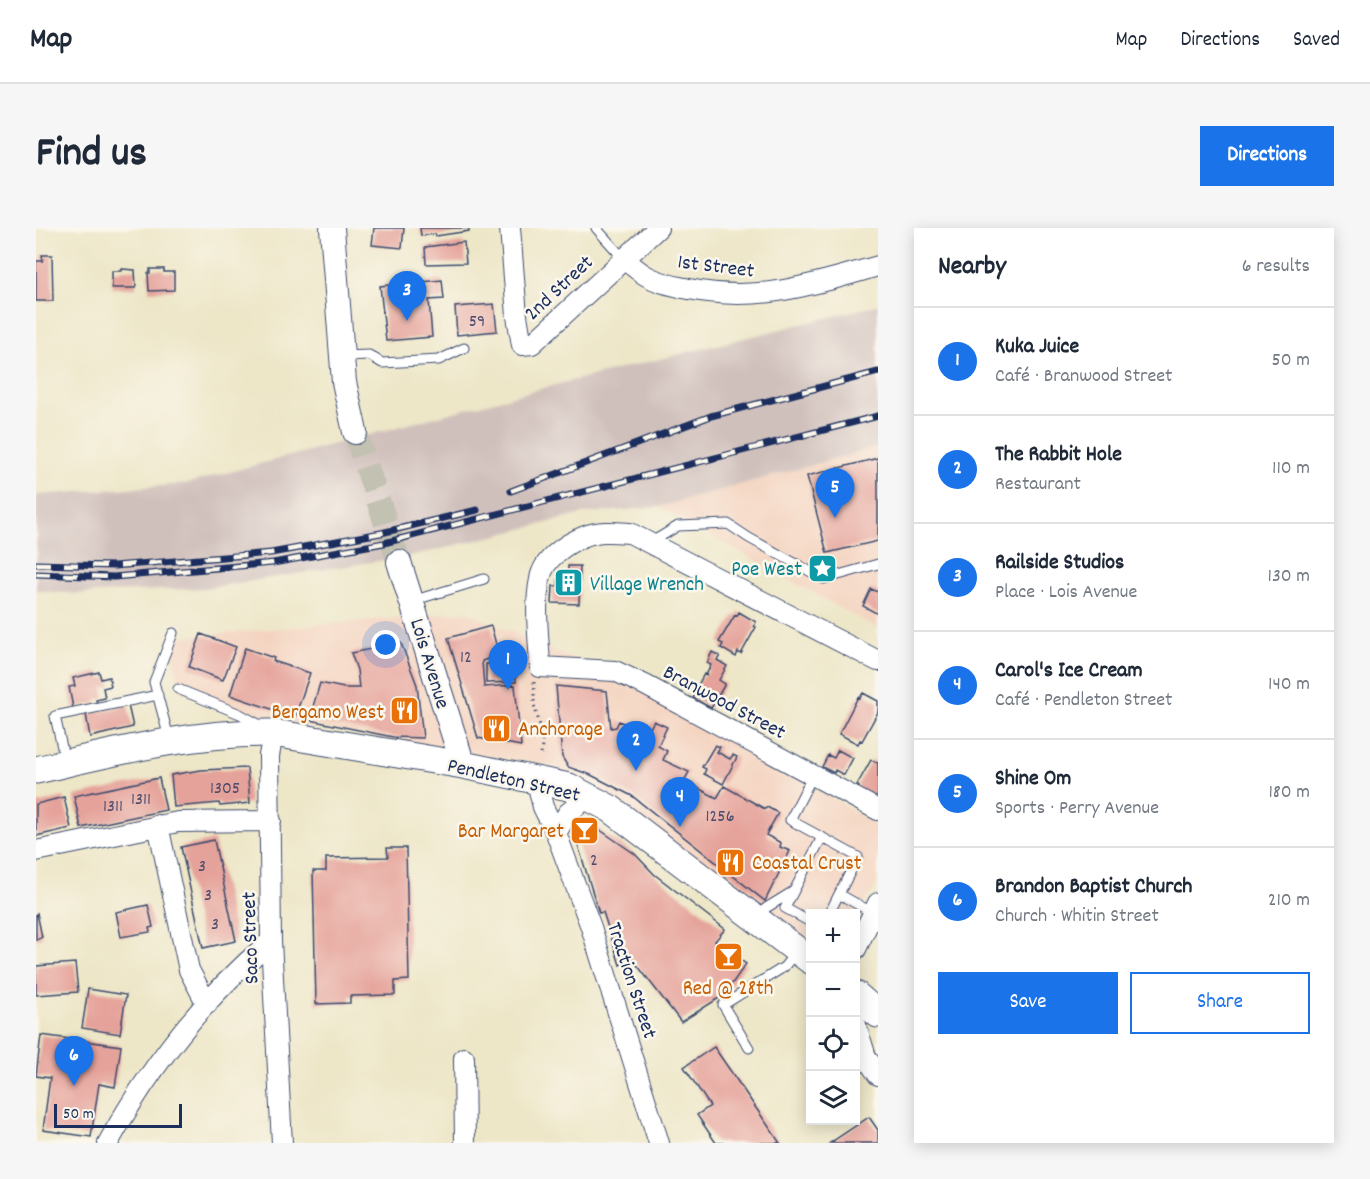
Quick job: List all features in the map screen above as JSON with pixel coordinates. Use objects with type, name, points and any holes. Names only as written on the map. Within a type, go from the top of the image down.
[{"type":"main road","name":"Pendleton Street","points":[[36,770],[169,741],[245,733],[273,733],[463,765],[569,788],[611,809],[804,956]]},
{"type":"main road","points":[[860,999],[878,1014]]},
{"type":"street","points":[[332,228],[344,382],[355,432]]},
{"type":"street","name":"2nd Street","points":[[510,228],[517,316],[522,345],[532,344],[658,228]]},
{"type":"street","name":"1st Street","points":[[623,258],[645,275],[678,287],[702,292],[745,295],[789,290],[878,266]]},
{"type":"street","points":[[541,674],[537,612],[540,576],[551,557],[585,535],[608,532],[630,533],[878,661]]},
{"type":"street","name":"Lois Avenue","points":[[399,562],[463,765]]},
{"type":"street","name":"Branwood Street","points":[[541,674],[615,671],[878,810]]},
{"type":"street","name":"Saco Street","points":[[273,733],[269,756],[271,941],[282,1143]]},
{"type":"street","name":"Traction Street","points":[[537,782],[543,807],[556,833],[591,927],[659,1143]]},
{"type":"street","points":[[556,833],[568,813],[589,796]]},
{"type":"street","points":[[36,851],[178,822],[271,821]]},
{"type":"street","points":[[158,825],[189,970],[207,1004]]},
{"type":"street","points":[[860,939],[875,908]]},
{"type":"street","points":[[108,1143],[146,1078],[182,1031],[251,958],[271,941]]},
{"type":"street","points":[[860,1040],[866,1057],[878,1075]]},
{"type":"street","points":[[464,1058],[465,1143]]},
{"type":"lane","points":[[596,228],[623,258]]},
{"type":"lane","points":[[342,356],[369,356],[382,363],[439,360],[464,348]]},
{"type":"lane","points":[[649,544],[678,526],[728,524],[824,579],[878,564]]},
{"type":"lane","points":[[412,601],[484,579]]},
{"type":"lane","points":[[169,741],[154,682],[173,633]]},
{"type":"lane","name":"Pendleton Street","points":[[177,689],[240,714],[273,733]]},
{"type":"lane","points":[[65,763],[56,716],[158,695]]},
{"type":"lane","points":[[813,775],[790,820],[858,857],[832,909]]},
{"type":"lane","points":[[806,920],[785,908],[822,837]]},
{"type":"lane","points":[[757,920],[766,908],[793,892]]},
{"type":"lane","points":[[840,894],[875,908]]},
{"type":"lane","points":[[749,1048],[723,1005],[804,956]]},
{"type":"path","points":[[541,674],[534,681],[534,705],[543,736],[541,755]]},
{"type":"shaded area","points":[[878,305],[878,447],[659,507],[583,514],[416,555],[206,588],[75,594],[36,590],[36,495],[185,484],[551,386]]},
{"type":"shaded area","name":"Poe West","points":[[878,447],[878,629],[659,507]]},
{"type":"shaded area","points":[[467,612],[678,707],[878,825],[878,883],[860,910],[806,909],[806,941],[557,767],[291,723],[181,692],[169,638]]},
{"type":"building","points":[[374,228],[404,228],[402,248],[372,245]]},
{"type":"building","points":[[420,228],[469,228],[469,231],[421,236]]},
{"type":"building","points":[[464,242],[466,263],[426,264],[425,247]]},
{"type":"building","points":[[42,255],[52,255],[53,301],[36,301],[36,261],[43,261]]},
{"type":"building","points":[[122,269],[135,270],[136,288],[112,288],[112,271],[122,271]]},
{"type":"building","points":[[150,269],[174,272],[174,290],[149,291],[148,273]]},
{"type":"building","points":[[442,280],[444,299],[429,300],[432,337],[386,341],[380,286]]},
{"type":"building","points":[[494,304],[497,331],[457,335],[455,307]]},
{"type":"building","points":[[878,458],[878,541],[827,553],[807,476]]},
{"type":"building","name":"Village Wrench","points":[[568,566],[580,566],[579,604],[552,603],[553,586],[558,586],[558,580],[568,580]]},
{"type":"building","points":[[871,589],[878,592],[878,614],[863,606]]},
{"type":"building","points":[[739,612],[756,622],[754,626],[756,627],[741,654],[738,652],[736,657],[721,648],[723,644],[719,642]]},
{"type":"building","points":[[491,626],[499,655],[482,661],[484,687],[515,685],[521,746],[478,738],[448,638]]},
{"type":"building","points":[[201,634],[236,647],[223,680],[189,667]]},
{"type":"building","points":[[401,643],[417,685],[423,738],[393,737],[309,720],[320,683],[344,688],[359,688],[357,670],[351,653]]},
{"type":"building","points":[[245,648],[274,658],[273,661],[310,673],[295,717],[230,695]]},
{"type":"building","points":[[712,652],[720,656],[717,660],[727,666],[719,680],[725,684],[711,708],[693,698],[704,674],[706,675],[711,665],[707,663]]},
{"type":"building","points":[[515,659],[516,682],[486,683],[486,664],[498,663],[498,660]]},
{"type":"building","points":[[99,672],[101,679],[109,677],[111,686],[103,688],[105,698],[96,700],[97,703],[73,708],[69,687],[75,686],[73,678]]},
{"type":"building","points":[[556,686],[607,691],[611,728],[616,727],[619,721],[630,726],[621,745],[636,753],[654,721],[667,727],[658,746],[667,751],[663,760],[689,772],[684,781],[717,798],[724,786],[765,809],[767,807],[778,813],[766,835],[781,843],[780,847],[790,851],[765,901],[632,796],[591,775],[568,767],[562,757]]},
{"type":"building","points":[[863,693],[878,701],[878,712],[862,741],[860,740],[858,744],[839,734],[858,697],[860,698]]},
{"type":"building","points":[[128,705],[133,727],[90,737],[86,714]]},
{"type":"building","points":[[715,745],[720,747],[717,752],[730,759],[733,755],[737,757],[723,784],[704,774],[706,769],[702,767]]},
{"type":"building","points":[[838,750],[853,758],[844,775],[822,767],[828,755],[834,758]]},
{"type":"building","points":[[871,760],[878,763],[878,796],[875,799],[858,790],[857,785]]},
{"type":"building","points":[[247,768],[250,803],[174,807],[171,775],[201,770]]},
{"type":"building","points":[[159,778],[166,810],[81,828],[74,796]]},
{"type":"building","points":[[64,797],[71,828],[36,836],[36,804]]},
{"type":"building","points":[[590,823],[635,854],[654,874],[725,929],[715,941],[746,964],[724,995],[681,1022],[631,957],[620,965],[603,912],[599,913],[573,829]]},
{"type":"building","points":[[214,840],[236,941],[203,948],[181,847]]},
{"type":"building","points":[[387,848],[406,848],[409,980],[395,981],[395,995],[350,996],[350,1003],[316,1004],[313,871],[326,871],[326,858],[388,857]]},
{"type":"building","points":[[148,905],[153,927],[149,928],[150,932],[121,937],[116,912]]},
{"type":"building","points":[[36,914],[42,937],[36,940]]},
{"type":"building","points":[[75,963],[78,992],[36,995],[36,966]]},
{"type":"building","points":[[88,989],[126,995],[120,1034],[82,1028]]},
{"type":"building","points":[[41,1035],[121,1046],[115,1087],[99,1084],[91,1137],[43,1130],[50,1078],[36,1076]]},
{"type":"building","points":[[714,1047],[780,1143],[716,1143],[697,1115],[710,1106],[684,1067]]},
{"type":"building","points":[[869,1117],[878,1130],[878,1143],[830,1143],[860,1125]]},
{"type":"tunnel","points":[[355,432],[399,562]]},
{"type":"railway","points":[[511,491],[711,416],[878,372]]},
{"type":"railway","points":[[36,574],[114,577],[273,563],[384,543],[878,416]]},
{"type":"railway","points":[[36,564],[114,566],[271,553],[381,533],[477,510]]},
{"type":"place","name":"Railside Studios","points":[[407,321]]},
{"type":"place","name":"Shine Om","points":[[835,518]]},
{"type":"place","name":"Poe West","points":[[823,568]]},
{"type":"place","name":"Village Wrench","points":[[569,583]]},
{"type":"place","name":"Kuka Juice","points":[[508,690]]},
{"type":"place","name":"Bergamo West","points":[[405,711]]},
{"type":"place","name":"Anchorage","points":[[497,728]]},
{"type":"place","name":"The Rabbit Hole","points":[[636,771]]},
{"type":"place","name":"Carol's Ice Cream","points":[[680,827]]},
{"type":"place","name":"Bar Margaret","points":[[585,830]]},
{"type":"place","name":"Coastal Crust","points":[[731,862]]},
{"type":"place","name":"Red @ 28th","points":[[728,956]]},
{"type":"place","name":"Brandon Baptist Church","points":[[74,1086]]}]
